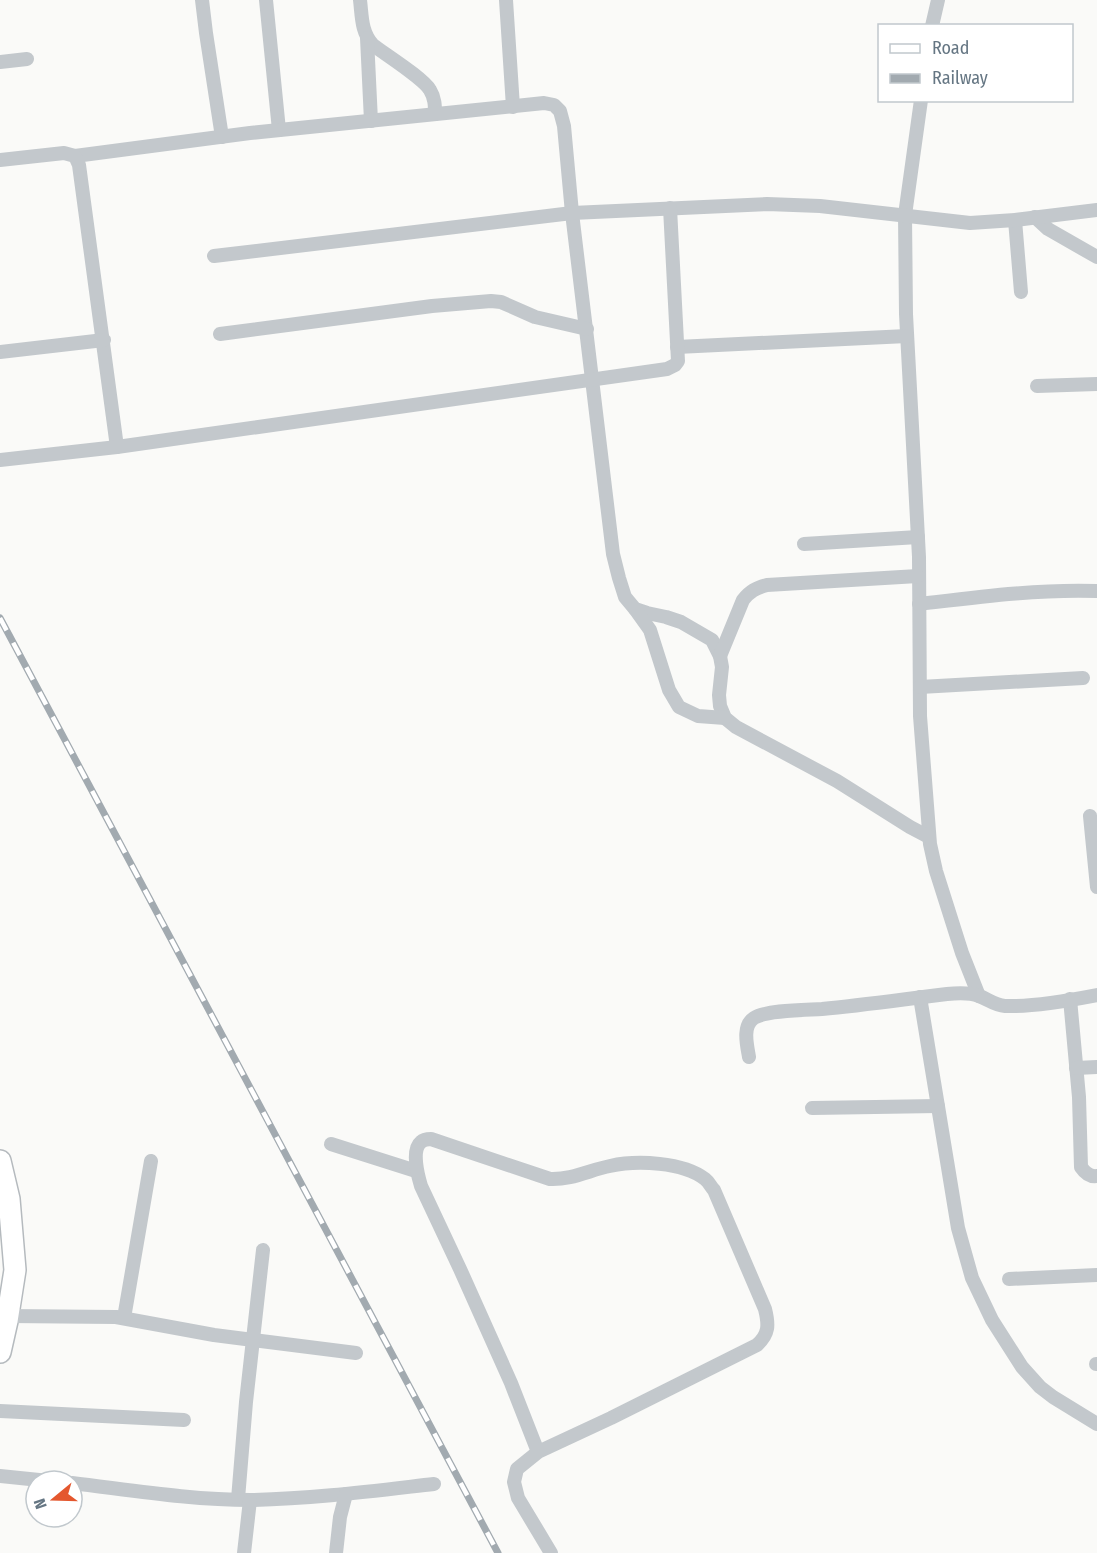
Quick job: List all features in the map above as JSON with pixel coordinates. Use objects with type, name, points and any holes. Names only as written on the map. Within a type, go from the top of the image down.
[{"type":"main road","points":[[0,1161],[9,1199],[15,1270],[0,1352]]},
{"type":"street","points":[[202,0],[222,137]]},
{"type":"street","points":[[266,0],[279,130]]},
{"type":"street","points":[[360,0],[367,38],[371,121]]},
{"type":"street","points":[[506,0],[513,107]]},
{"type":"street","points":[[932,24],[938,0]]},
{"type":"street","points":[[367,38],[372,45],[429,88],[434,98],[435,114]]},
{"type":"street","points":[[0,62],[27,59]]},
{"type":"street","points":[[921,102],[905,215],[907,336],[918,537],[920,716],[929,837],[936,871],[962,953],[979,996]]},
{"type":"street","points":[[0,160],[64,153],[75,156],[279,130],[544,103],[554,105],[560,111],[564,126],[572,213],[613,554],[619,578],[625,597],[650,630],[669,690],[680,707],[698,716],[725,718]]},
{"type":"street","points":[[75,156],[79,165],[117,447]]},
{"type":"street","points":[[214,256],[572,213],[777,204],[820,206],[970,223],[1097,210]]},
{"type":"street","points":[[0,460],[117,447],[593,380],[675,366],[678,361],[670,208]]},
{"type":"street","points":[[1035,217],[1048,229],[1097,257]]},
{"type":"street","points":[[1015,220],[1021,292]]},
{"type":"street","points":[[220,334],[432,306],[491,301],[508,304],[535,317],[587,329]]},
{"type":"street","points":[[677,347],[907,336]]},
{"type":"street","points":[[0,352],[104,340]]},
{"type":"street","points":[[1037,386],[1097,384]]},
{"type":"street","points":[[804,544],[918,537]]},
{"type":"street","points":[[720,656],[744,600],[758,587],[918,576]]},
{"type":"street","points":[[919,604],[1007,593],[1097,591]]},
{"type":"street","points":[[635,609],[681,622],[712,640],[720,656],[722,667],[720,706],[725,718],[736,727],[837,781],[929,837]]},
{"type":"street","points":[[920,687],[1083,678]]},
{"type":"street","points":[[1090,816],[1097,887]]},
{"type":"street","points":[[748,1057],[746,1034],[748,1023],[754,1017],[764,1014],[966,993],[1004,1006],[1030,1005],[1097,994]]},
{"type":"street","points":[[920,997],[958,1228],[972,1278],[992,1320],[1022,1367],[1040,1387],[1053,1397],[1097,1424]]},
{"type":"street","points":[[1070,999],[1081,1167],[1085,1173],[1097,1176]]},
{"type":"street","points":[[1076,1068],[1097,1067]]},
{"type":"street","points":[[812,1108],[938,1107]]},
{"type":"street","points":[[538,1452],[511,1383],[420,1186],[416,1172],[416,1157],[419,1145],[423,1141],[431,1139],[550,1179],[562,1179],[632,1162],[667,1165],[705,1179],[714,1190],[765,1309],[768,1331],[757,1345],[538,1452],[517,1469],[514,1482],[518,1498],[551,1553]]},
{"type":"street","points":[[331,1144],[416,1172]]},
{"type":"street","points":[[124,1318],[151,1161]]},
{"type":"street","points":[[244,1553],[244,1499],[253,1341],[263,1250]]},
{"type":"street","points":[[1009,1279],[1097,1275]]},
{"type":"street","points":[[8,1316],[124,1318],[253,1341],[356,1353]]},
{"type":"street","points":[[0,1411],[184,1420]]},
{"type":"street","points":[[0,1476],[24,1478]]},
{"type":"street","points":[[84,1485],[197,1497],[244,1499],[326,1496],[434,1484]]},
{"type":"street","points":[[336,1553],[340,1517],[346,1494]]},
{"type":"railway","points":[[0,618],[498,1553]]}]
